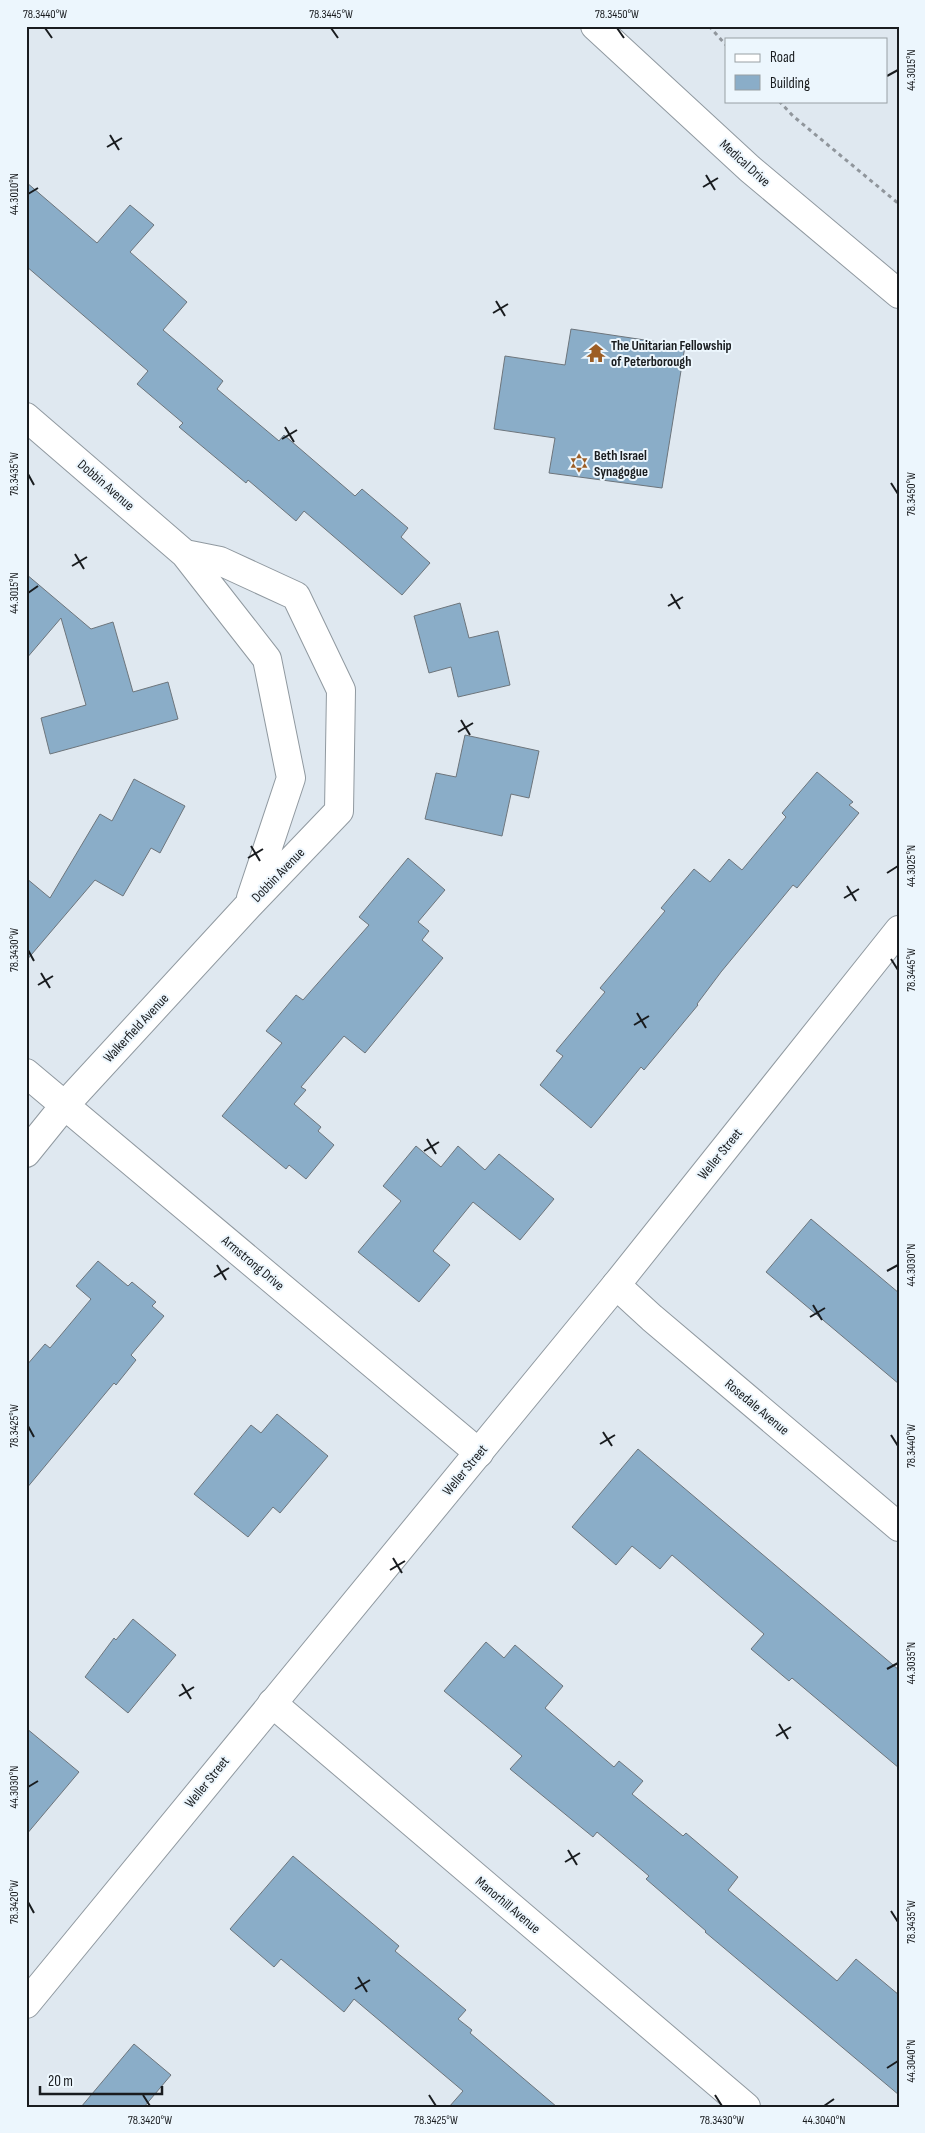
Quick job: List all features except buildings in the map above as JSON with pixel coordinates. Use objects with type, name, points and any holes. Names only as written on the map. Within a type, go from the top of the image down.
[{"type":"street","name":"Medical Drive","points":[[595,26],[750,169],[899,294]]},
{"type":"street","name":"Dobbin Avenue","points":[[26,417],[185,554],[267,659],[291,778],[248,906]]},
{"type":"street","name":"Dobbin Avenue","points":[[185,554],[220,561],[296,596],[341,690],[339,811],[248,906]]},
{"type":"street","name":"Walkerfield Avenue","points":[[26,1154],[64,1106],[248,906]]},
{"type":"street","name":"Weller Street","points":[[26,2004],[616,1285],[899,930]]},
{"type":"street","name":"Armstrong Drive","points":[[26,1073],[479,1453]]},
{"type":"street","name":"Rosedale Avenue","points":[[616,1285],[652,1318],[899,1527]]},
{"type":"street","name":"Manorhill Avenue","points":[[272,1703],[746,2107]]},
{"type":"path","points":[[709,26],[725,44]]},
{"type":"path","points":[[780,102],[793,116],[899,204]]},
{"type":"place","name":"The Unitarian Fellowship of Peterborough","points":[[596,353]]},
{"type":"place","name":"Beth Israel Synagogue","points":[[579,463]]}]
